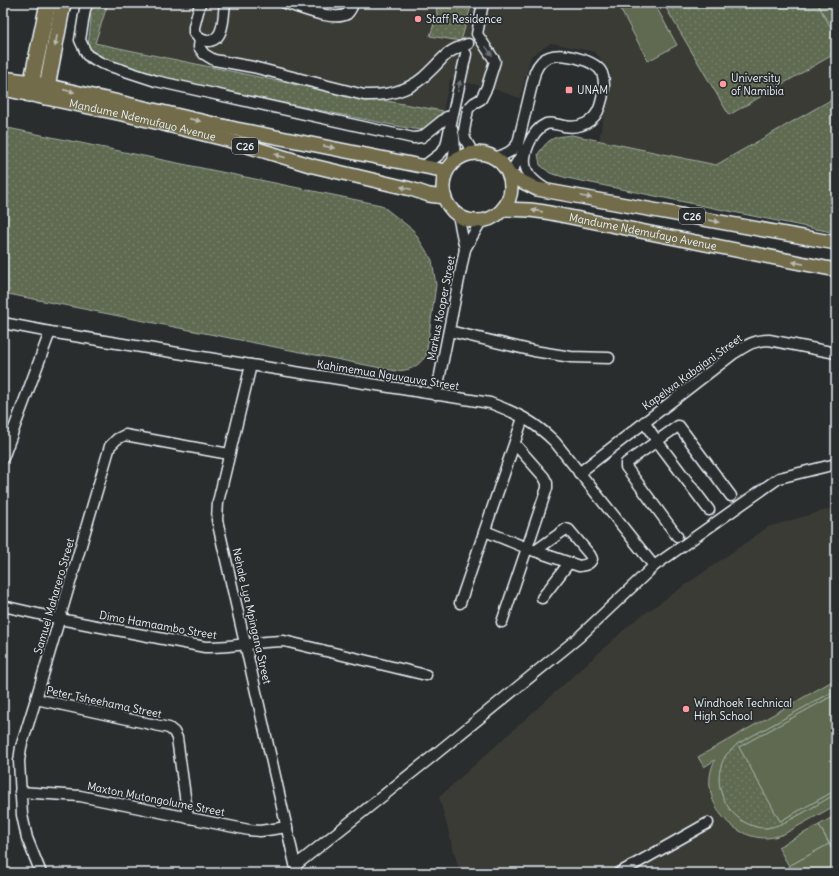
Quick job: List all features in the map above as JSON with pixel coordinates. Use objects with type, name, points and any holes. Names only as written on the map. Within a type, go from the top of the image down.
[{"type":"highway","points":[[31,88],[48,3]]},
{"type":"highway","points":[[46,91],[63,3]]},
{"type":"main road","name":"Mandume Ndemufayo Avenue","points":[[3,78],[31,88],[424,166],[447,172]]},
{"type":"main road","name":"Mandume Ndemufayo Avenue","points":[[3,89],[31,88]]},
{"type":"main road","name":"Mandume Ndemufayo Avenue","points":[[46,91],[174,127],[228,140],[313,166],[411,189],[429,195],[444,197]]},
{"type":"main road","points":[[495,158],[483,153],[473,153],[459,158],[447,172],[444,197],[455,214],[469,220],[481,221],[493,217],[503,209],[510,194],[508,174]]},
{"type":"main road","name":"C26","points":[[495,158],[504,167],[508,174],[537,189],[836,243]]},
{"type":"main road","name":"Mandume Ndemufayo Avenue","points":[[503,209],[545,212],[836,270]]},
{"type":"street","points":[[88,3],[80,40],[87,55],[101,63],[156,81],[413,138],[422,137],[449,120]]},
{"type":"street","points":[[200,4],[194,26],[194,33],[200,39],[212,41],[218,38],[221,34],[225,3]]},
{"type":"street","points":[[285,3],[331,17],[342,16],[347,13],[351,10],[353,3]]},
{"type":"street","points":[[424,166],[440,154],[448,139],[449,120],[467,49],[476,3]]},
{"type":"street","points":[[473,153],[464,135],[468,109],[481,99],[487,87],[495,61],[477,34],[483,3]]},
{"type":"street","points":[[200,39],[199,47],[204,54],[214,60],[253,67],[364,95],[378,95],[399,91],[413,84],[430,72],[448,53],[454,49],[467,49]]},
{"type":"street","points":[[495,158],[514,150],[518,142],[533,79],[537,66],[542,61],[554,55],[587,61],[599,68],[603,74],[603,91],[600,107],[589,122],[574,127],[551,123],[544,125],[533,136],[508,174]]},
{"type":"street","points":[[447,172],[455,150],[454,136],[449,120]]},
{"type":"street","points":[[528,144],[524,159],[527,172],[547,191]]},
{"type":"street","points":[[455,214],[465,249]]},
{"type":"street","points":[[465,249],[481,221]]},
{"type":"street","name":"Markus Kooper Street","points":[[436,395],[465,249]]},
{"type":"street","name":"Kahimemua Nguvauva Street","points":[[3,323],[50,332],[490,403],[508,410],[542,429],[555,442],[578,473],[654,566]]},
{"type":"street","points":[[449,331],[534,351],[572,357],[609,358]]},
{"type":"street","points":[[3,458],[50,332]]},
{"type":"street","name":"Kapelwa Kabajani Street","points":[[578,473],[749,343],[759,340],[769,340],[836,353]]},
{"type":"street","name":"Nehale Lya Mpingana Street","points":[[251,365],[218,502],[217,520],[296,869]]},
{"type":"street","points":[[460,603],[486,531],[523,418]]},
{"type":"street","points":[[644,422],[709,510]]},
{"type":"street","points":[[676,536],[625,464],[679,426],[730,496]]},
{"type":"street","name":"Samuel Maharero Street","points":[[42,873],[27,838],[22,814],[19,761],[21,747],[110,446],[117,439],[126,435],[229,454]]},
{"type":"street","points":[[502,622],[531,549],[547,488],[547,483],[544,477],[515,444]]},
{"type":"street","points":[[296,869],[578,638],[654,566],[779,478],[836,464]]},
{"type":"street","points":[[486,531],[531,549],[579,566],[590,563],[592,559],[569,530],[563,530],[531,549]]},
{"type":"street","points":[[542,598],[569,563]]},
{"type":"street","name":"Dimo Hamaambo Street","points":[[3,606],[60,619],[205,647],[221,648],[273,641],[284,641],[426,675]]},
{"type":"street","name":"Peter Tsheehama Street","points":[[36,699],[169,728],[174,732],[177,738],[188,818]]},
{"type":"street","name":"Maxton Mutongolume Street","points":[[20,792],[80,796],[249,830],[287,827]]},
{"type":"street","points":[[619,873],[708,823]]},
{"type":"shaded area","name":"University of Namibia","points":[[108,3],[836,3],[836,97],[716,165],[599,141],[611,73],[595,52],[551,43],[531,56],[520,98],[487,87],[450,79],[443,111],[302,86],[95,42]]},
{"type":"shaded area","name":"Windhoek Technical High School","points":[[836,507],[836,873],[460,873],[439,797],[634,621],[768,527]]},
{"type":"green space","points":[[90,3],[108,3],[95,43],[302,86],[443,111],[428,126],[421,130],[86,63],[91,20]]},
{"type":"green space","points":[[433,3],[472,3],[461,41],[430,36],[437,15],[436,4]]},
{"type":"green space","points":[[617,3],[654,3],[677,45],[648,61]]},
{"type":"green space","points":[[663,3],[817,3],[836,36],[836,53],[729,115]]},
{"type":"green space","points":[[817,3],[836,3],[836,36]]},
{"type":"green space","points":[[836,97],[836,233],[567,178],[550,173],[540,165],[538,154],[549,141],[556,137],[572,135],[716,165]]},
{"type":"green space","points":[[3,127],[381,205],[413,230],[432,260],[436,285],[426,356],[413,368],[396,371],[3,293]]},
{"type":"green space","points":[[836,679],[836,690],[737,744],[726,755],[722,763],[719,772],[719,781],[723,799],[728,807],[741,820],[757,827],[767,828],[783,823],[802,814],[836,794],[836,805],[784,834],[775,837],[766,838],[752,836],[739,831],[728,823],[713,800],[710,787],[710,774],[715,760],[704,767],[698,757]]},
{"type":"green space","points":[[836,690],[836,694],[739,747],[780,821],[836,790],[836,794],[792,819],[767,828],[750,825],[741,820],[728,807],[720,790],[719,772],[726,755],[737,744]]},
{"type":"green space","points":[[836,694],[836,790],[780,821],[739,747]]},
{"type":"green space","points":[[836,815],[836,855],[819,825]]},
{"type":"green space","points":[[819,825],[829,844],[789,866],[778,847]]},
{"type":"green space","points":[[829,844],[836,857],[836,866],[822,873],[793,873],[789,866]]},
{"type":"place","name":"Staff Residence","points":[[418,19]]},
{"type":"place","name":"University of Namibia","points":[[723,84]]},
{"type":"place","name":"UNAM","points":[[569,90]]},
{"type":"place","name":"Windhoek Technical High School","points":[[686,709]]}]
